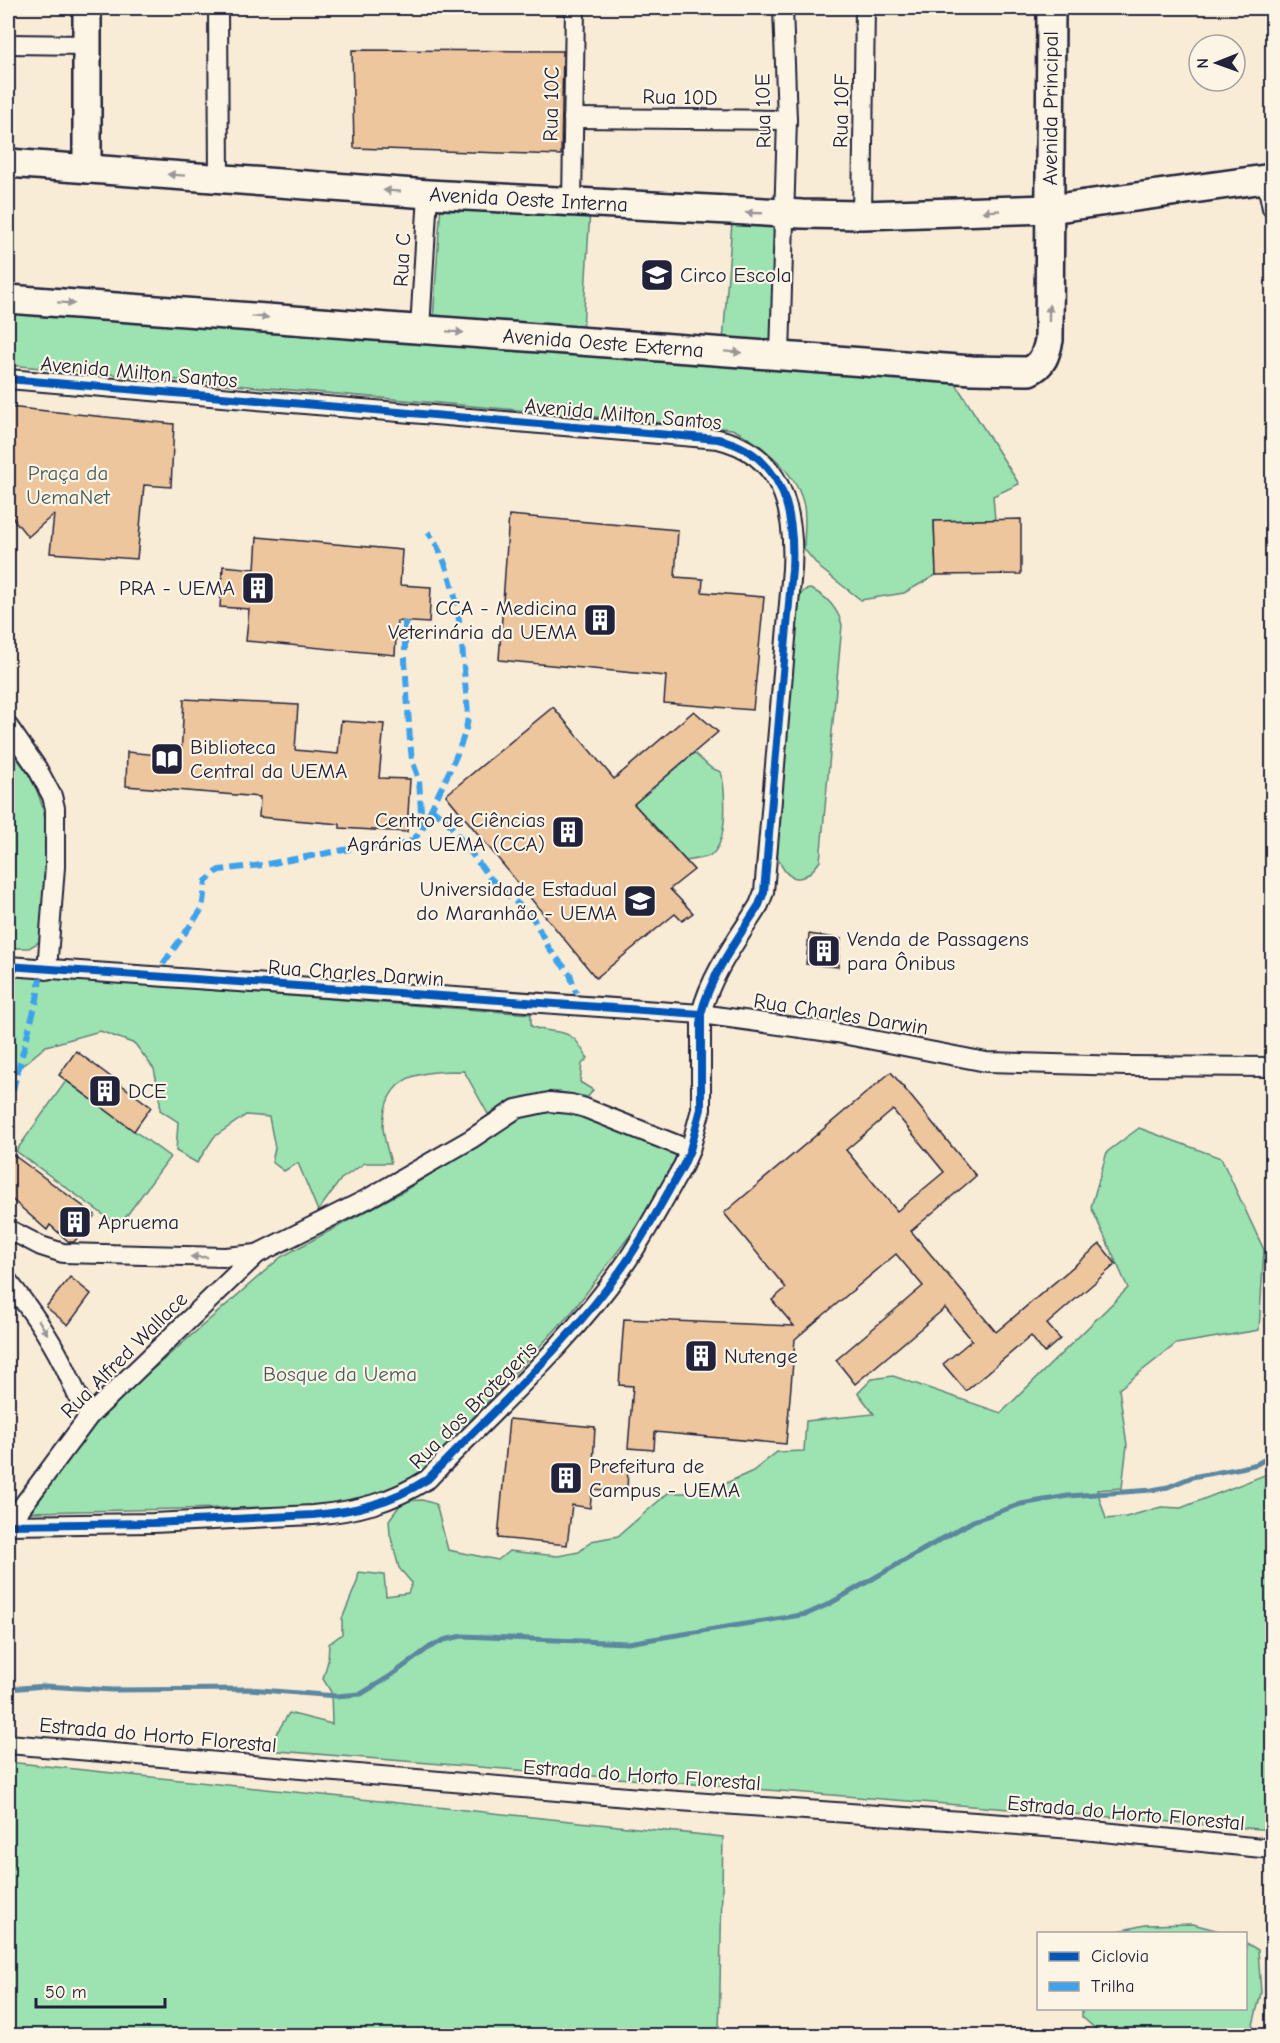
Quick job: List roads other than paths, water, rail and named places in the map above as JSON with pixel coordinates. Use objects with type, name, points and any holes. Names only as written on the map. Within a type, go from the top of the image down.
[{"type":"street","points":[[87,8],[87,168]]},
{"type":"street","points":[[218,8],[219,178]]},
{"type":"street","name":"Rua 10C","points":[[572,202],[575,8]]},
{"type":"street","name":"Rua 10E","points":[[780,355],[787,120],[783,8]]},
{"type":"street","name":"Rua 10F","points":[[862,215],[865,8]]},
{"type":"street","name":"Avenida Principal","points":[[1050,209],[1051,8]]},
{"type":"street","points":[[8,44],[87,45]]},
{"type":"street","name":"Rua 10D","points":[[573,118],[787,120]]},
{"type":"street","name":"Avenida Oeste Interna","points":[[8,163],[428,194],[785,214],[862,215],[1050,209],[1269,179]]},
{"type":"street","points":[[1269,179],[1272,208]]},
{"type":"street","name":"Rua C","points":[[420,329],[428,194]]},
{"type":"street","name":"Avenida Oeste Externa","points":[[8,299],[1023,372],[1036,368],[1045,354],[1049,340],[1050,209]]},
{"type":"street","name":"Avenida Milton Santos","points":[[8,379],[718,439],[734,443],[757,456],[772,474],[779,487],[790,516],[793,533],[792,569],[764,892],[759,905],[711,983],[701,1014]]},
{"type":"street","points":[[8,726],[37,768],[55,808],[55,867],[47,970]]},
{"type":"street","name":"Rua Charles Darwin","points":[[8,966],[701,1014],[837,1033],[986,1062],[1103,1066],[1272,1067]]},
{"type":"street","name":"Rua dos Brotegeris","points":[[8,1524],[153,1523],[313,1515],[372,1506],[408,1491],[428,1479],[592,1307],[622,1267],[683,1166],[690,1150],[701,1109],[701,1014]]},
{"type":"street","points":[[8,1229],[41,1246],[63,1253],[225,1257],[257,1254],[367,1199],[471,1139],[516,1109],[531,1105],[558,1102],[585,1108],[690,1150]]},
{"type":"street","name":"Rua Alfred Wallace","points":[[8,1524],[90,1415],[257,1254]]},
{"type":"street","points":[[8,1281],[49,1338],[63,1363],[79,1401],[90,1415]]},
{"type":"street","name":"Estrada do Horto Florestal","points":[[8,1744],[651,1799],[1073,1829],[1272,1849]]},
{"type":"waterway","points":[[8,1689],[45,1686],[112,1690],[249,1689],[336,1696],[361,1694],[430,1647],[444,1640],[462,1636],[628,1643],[807,1614],[829,1604],[973,1521],[1021,1504],[1068,1496],[1168,1487],[1192,1477],[1257,1464],[1272,1455]]},
{"type":"place","name":"Circo Escola","points":[[657,275]]},
{"type":"place","name":"PRA - UEMA","points":[[258,588]]},
{"type":"place","name":"CCA - Medicina Veterinária da UEMA","points":[[600,620]]},
{"type":"place","name":"Biblioteca Central da UEMA","points":[[167,759]]},
{"type":"place","name":"Centro de Ciências Agrárias UEMA (CCA)","points":[[568,832]]},
{"type":"place","name":"Universidade Estadual do Maranhão - UEMA","points":[[640,901]]},
{"type":"place","name":"Venda de Passagens para Ônibus","points":[[824,951]]},
{"type":"place","name":"DCE","points":[[105,1091]]},
{"type":"place","name":"Apruema","points":[[75,1222]]},
{"type":"place","name":"Nutenge","points":[[701,1356]]},
{"type":"place","name":"Prefeitura de Campus - UEMA","points":[[566,1478]]},
{"type":"park label","name":"Praça da UemaNet","points":[[68,485]]},
{"type":"park label","name":"Bosque da Uema","points":[[340,1374]]}]
